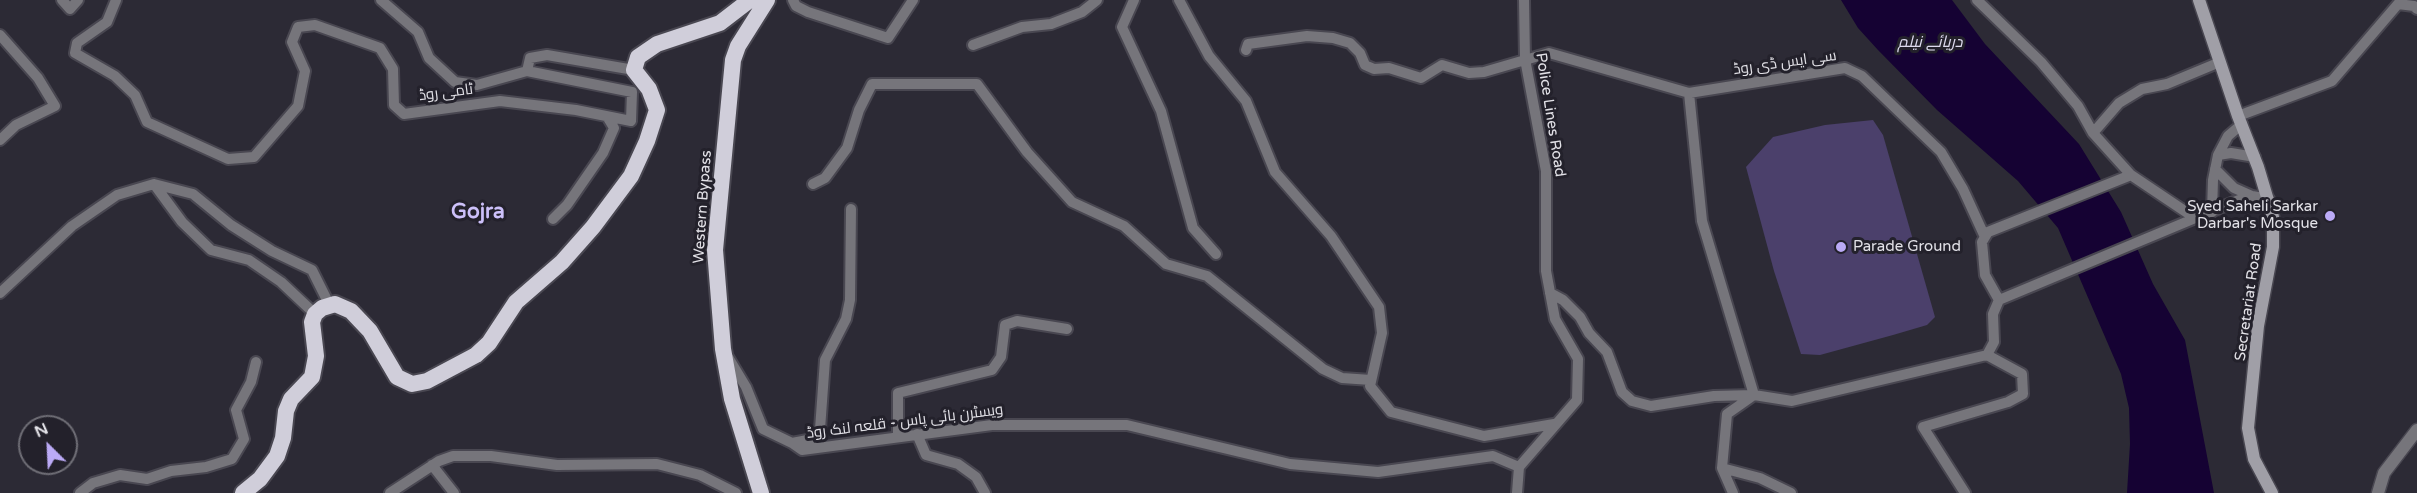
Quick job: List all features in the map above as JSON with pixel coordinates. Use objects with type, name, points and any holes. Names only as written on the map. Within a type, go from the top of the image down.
[{"type":"highway","points":[[243,493],[260,479],[277,456],[283,438],[286,411],[291,399],[312,377],[316,356],[312,322],[315,314],[330,304],[343,306],[370,331],[396,376],[404,382],[412,384],[427,381],[476,355],[489,343],[516,302],[562,262],[593,227],[631,176],[648,141],[657,110],[649,89],[634,70],[638,57],[664,42],[720,23],[750,0]]},
{"type":"highway","name":"Western Bypass","points":[[761,493],[732,399],[723,349],[715,250],[730,74],[738,46],[767,0]]},
{"type":"main road","name":"Secretariat Road","points":[[2199,0],[2269,199],[2274,234],[2258,326],[2248,428],[2254,459],[2272,493]]},
{"type":"street","points":[[62,0],[69,9],[78,0]]},
{"type":"street","name":"ٹامی روڈ","points":[[116,0],[107,22],[77,43],[75,53],[115,76],[135,95],[147,122],[228,159],[254,157],[298,105],[305,71],[292,42],[298,27],[315,25],[380,48],[393,69],[394,105],[404,114],[500,101],[576,110],[631,121],[632,92],[527,71]]},
{"type":"street","points":[[381,0],[418,32],[429,58],[455,82],[477,85],[527,71],[530,57],[547,55],[634,70]]},
{"type":"street","points":[[793,0],[796,6],[808,12],[888,38],[913,0]]},
{"type":"street","points":[[973,45],[1022,27],[1051,24],[1082,12],[1097,0]]},
{"type":"street","points":[[1134,0],[1122,27],[1161,111],[1193,228],[1216,254]]},
{"type":"street","points":[[1179,0],[1209,56],[1246,101],[1275,172],[1331,236],[1379,307],[1382,333],[1370,386],[1391,412],[1484,436],[1554,424]]},
{"type":"street","name":"Police Lines Road","points":[[1520,467],[1554,424],[1577,400],[1578,359],[1556,319],[1546,271],[1546,171],[1525,59],[1524,0]]},
{"type":"street","points":[[1977,0],[2042,62],[2078,106],[2093,133],[2129,176],[2190,220]]},
{"type":"street","points":[[2212,212],[2218,155],[2240,120],[2332,81],[2397,2],[2414,6],[2417,9]]},
{"type":"street","points":[[0,35],[38,78],[55,106],[16,125],[0,140]]},
{"type":"street","points":[[1246,50],[1248,44],[1307,36],[1333,38],[1350,43],[1360,53],[1365,65],[1374,69],[1389,68],[1421,78],[1442,65],[1469,73],[1484,72],[1549,53],[1689,93],[1702,221],[1754,395]]},
{"type":"street","points":[[2093,133],[2119,103],[2142,89],[2167,84],[2220,62]]},
{"type":"street","name":"سی ایس ڈی روڈ","points":[[1689,93],[1845,68],[1862,76],[1941,152],[1963,189],[1984,235]]},
{"type":"street","points":[[813,184],[825,178],[847,148],[859,110],[873,84],[977,84],[1027,152],[1072,202],[1124,226],[1166,264],[1207,276],[1323,369],[1342,378],[1371,380]]},
{"type":"street","points":[[553,219],[567,205],[603,153],[614,128],[608,118]]},
{"type":"street","points":[[2218,155],[2230,153],[2254,157]]},
{"type":"street","points":[[2215,169],[2234,188],[2252,196],[2269,199]]},
{"type":"street","points":[[1998,300],[1985,274],[1984,235],[2129,176]]},
{"type":"street","points":[[154,184],[182,222],[211,250],[249,260],[281,282],[315,314]]},
{"type":"street","points":[[0,293],[72,226],[117,195],[154,184],[193,194],[231,225],[272,251],[312,270],[330,304]]},
{"type":"street","points":[[1988,355],[1994,342],[1993,314],[1998,300],[2252,196]]},
{"type":"street","points":[[792,443],[813,439],[820,429],[825,360],[846,320],[850,300],[852,262],[850,209]]},
{"type":"street","points":[[1550,293],[1563,300],[1580,317],[1589,333],[1607,352],[1622,392],[1632,400],[1651,406],[1714,396],[1754,395],[1792,401],[1988,355],[2022,374],[2023,394],[2008,402],[1923,427],[1965,493]]},
{"type":"street","points":[[898,436],[898,393],[992,369],[1001,357],[1005,325],[1017,321],[1067,329]]},
{"type":"street","name":"ویسٹرن بائی پاس - قلعہ لنک روڈ","points":[[723,349],[746,387],[763,429],[802,450],[992,425],[1126,425],[1290,464],[1378,472],[1493,456],[1520,467]]},
{"type":"street","points":[[81,493],[93,483],[120,475],[147,479],[171,471],[206,467],[232,459],[244,439],[236,411],[251,382],[256,362]]},
{"type":"street","points":[[1732,493],[1722,468],[1727,414],[1754,395]]},
{"type":"street","points":[[2378,493],[2384,473],[2417,430]]},
{"type":"street","points":[[917,434],[926,455],[958,464],[976,477],[985,493]]},
{"type":"street","points":[[390,493],[406,489],[432,465],[453,456],[491,456],[557,465],[657,464],[700,475],[736,493]]},
{"type":"street","points":[[432,465],[454,493]]},
{"type":"street","points":[[1517,493],[1520,467]]},
{"type":"street","points":[[1722,468],[1760,478],[1791,493]]},
{"type":"shaded area","name":"Parade Ground","points":[[1873,120],[1883,135],[1935,317],[1927,325],[1893,335],[1820,355],[1801,354],[1774,271],[1746,167],[1773,137],[1825,125]]},
{"type":"water","name":"دریائے نیلم","points":[[1841,0],[1952,0],[1985,44],[2079,144],[2121,212],[2153,284],[2185,340],[2214,493],[2127,493],[2130,444],[2129,408],[2121,374],[2058,228],[2018,181],[1937,110],[1878,50],[1858,28]]},
{"type":"place","name":"Syed Saheli Sarkar Darbar's Mosque","points":[[2330,216]]},
{"type":"place","name":"Parade Ground","points":[[1841,247]]},
{"type":"district","name":"Gojra","points":[[478,212]]}]
